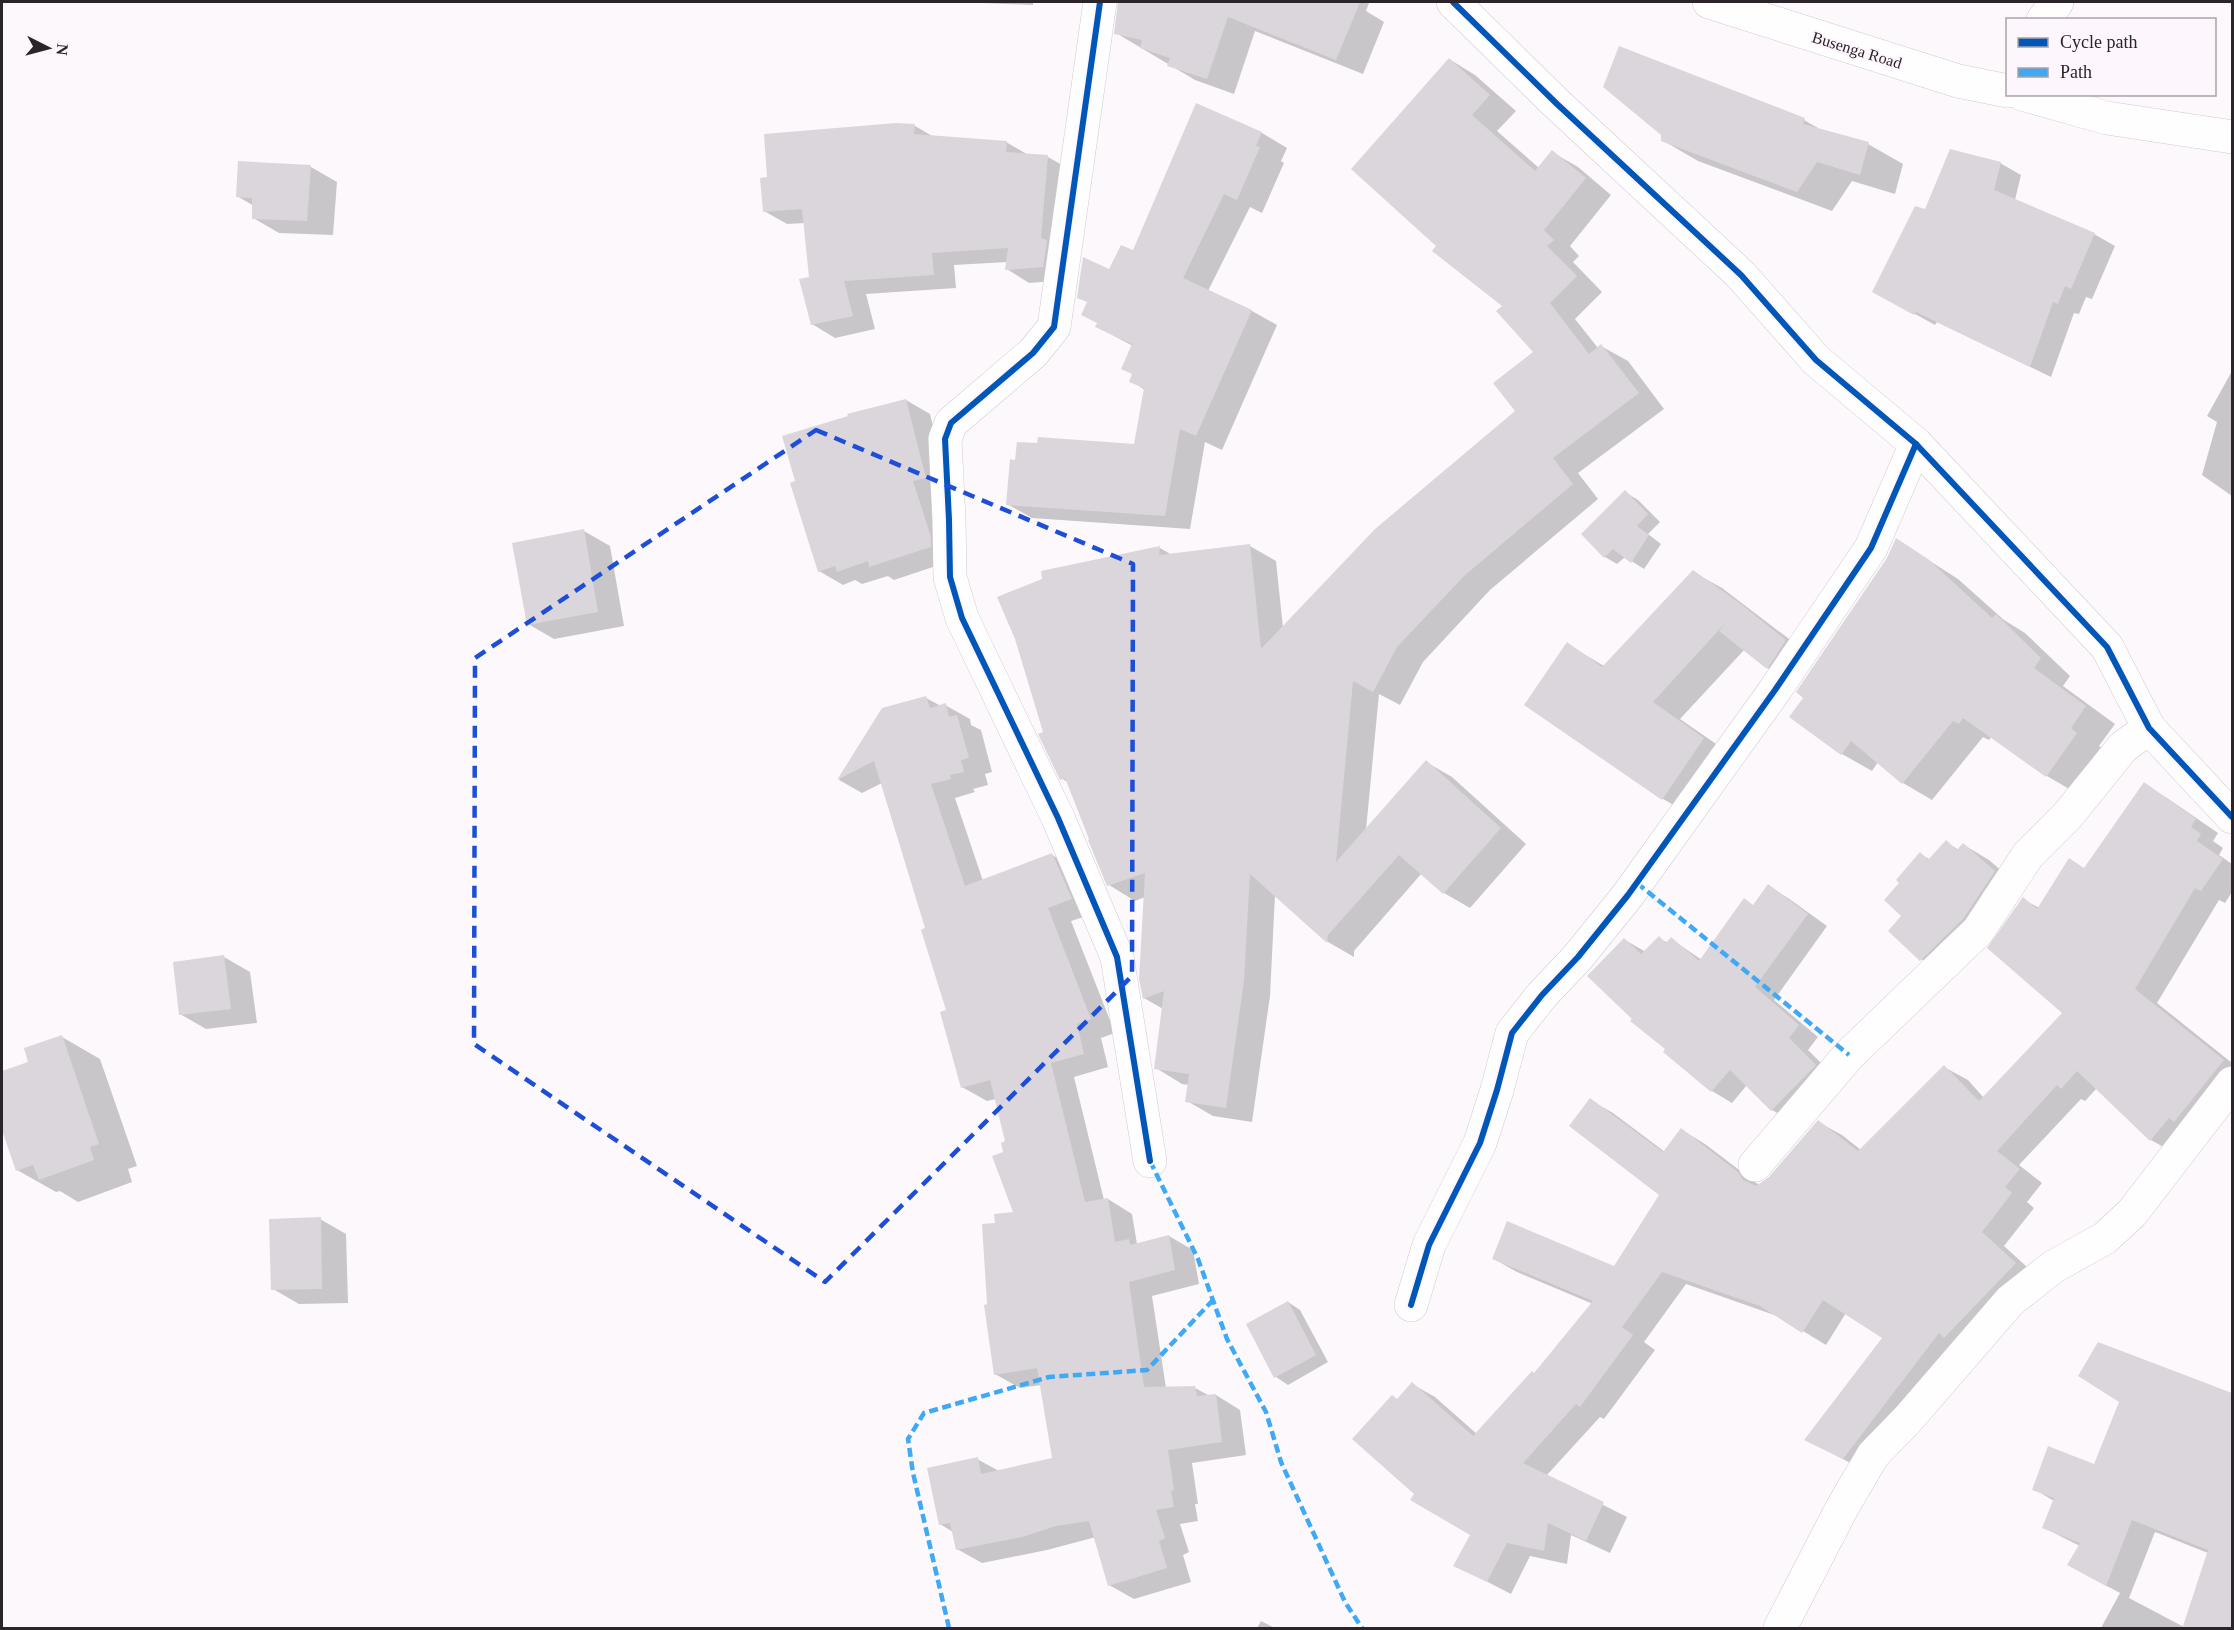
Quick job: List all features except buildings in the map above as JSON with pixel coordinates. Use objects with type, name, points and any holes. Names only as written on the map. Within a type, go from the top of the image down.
[{"type":"street","points":[[1100,2],[1054,327],[1032,353],[951,423],[945,439],[950,578],[962,618],[1058,818],[1117,957],[1150,1161]]},
{"type":"street","points":[[1454,2],[1557,104],[1741,275],[1816,360],[1916,444],[2107,647],[2149,728],[2231,813]]},
{"type":"street","name":"Busenga Road","points":[[1708,2],[1958,81],[2006,87]]},
{"type":"street","points":[[2045,18],[2057,2]]},
{"type":"street","name":"Busenga Road","points":[[2036,96],[2107,118],[2232,136]]},
{"type":"street","points":[[1411,1305],[1429,1245],[1480,1143],[1512,1033],[1628,895],[1775,690],[1871,548],[1916,444]]},
{"type":"street","points":[[1755,1165],[1849,1055],[1978,931],[2028,855],[2068,815],[2123,747],[2149,728]]},
{"type":"street","points":[[1780,1629],[1842,1508],[1873,1455],[1908,1419],[2010,1301],[2053,1268],[2105,1238],[2132,1213],[2232,1083]]},
{"type":"highlighted area","points":[[816,430],[1133,564],[1132,976],[825,1282],[474,1044],[475,658]]},
{"type":"marked path","points":[[1637,883],[1849,1055]]},
{"type":"marked path","points":[[1150,1161],[1198,1259],[1227,1339],[1266,1412],[1281,1462],[1345,1602],[1362,1628]]},
{"type":"marked path","points":[[949,1628],[913,1473],[908,1439],[924,1413],[1049,1377],[1147,1370],[1213,1300]]},
{"type":"cycle path","points":[[1100,2],[1054,327],[1033,353],[951,423],[945,439],[950,577],[962,618],[1058,818],[1117,957],[1150,1161]]},
{"type":"cycle path","points":[[1453,2],[1557,104],[1741,275],[1816,360],[1916,444],[2107,647],[2149,728],[2232,817]]},
{"type":"cycle path","points":[[1411,1305],[1429,1245],[1480,1143],[1512,1033],[1628,895],[1775,690],[1871,548],[1916,444]]}]
